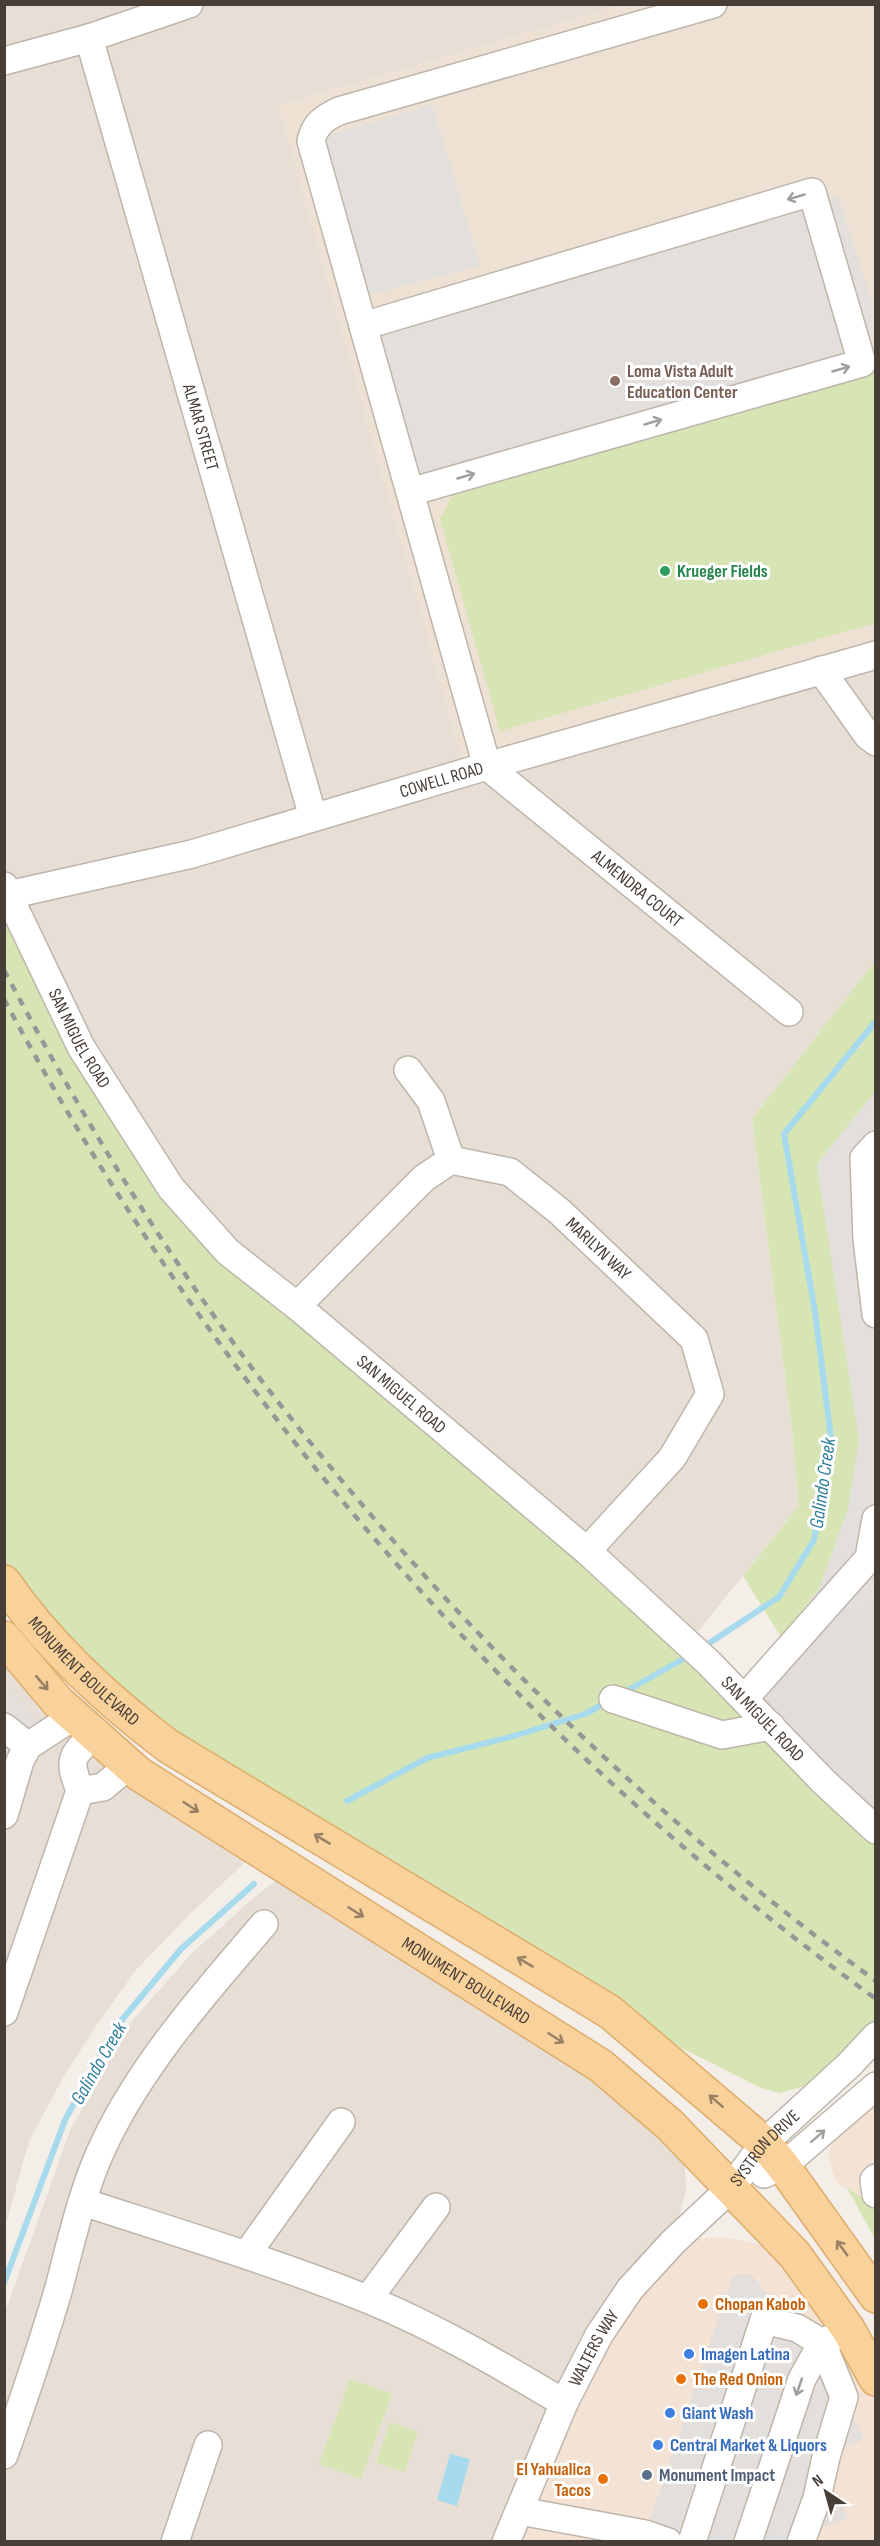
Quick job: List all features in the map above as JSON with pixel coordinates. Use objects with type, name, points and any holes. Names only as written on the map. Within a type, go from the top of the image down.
[{"type":"main road","name":"MONUMENT BOULEVARD","points":[[4,1582],[15,1598],[80,1671],[119,1709],[168,1746],[610,2012],[773,2155],[876,2296]]},
{"type":"main road","name":"MONUMENT BOULEVARD","points":[[4,1638],[58,1702],[139,1774],[601,2066],[670,2126],[732,2187],[795,2255],[835,2336],[876,2379]]},
{"type":"street","points":[[4,61],[88,38],[189,4]]},
{"type":"street","points":[[487,766],[311,141],[313,131],[324,118],[339,111],[713,4]]},
{"type":"street","name":"ALMAR STREET","points":[[88,38],[313,817]]},
{"type":"street","points":[[363,326],[812,192],[862,363],[410,492]]},
{"type":"street","name":"COWELL ROAD","points":[[6,892],[192,854],[487,766],[876,655]]},
{"type":"street","points":[[821,670],[868,736],[876,742]]},
{"type":"street","name":"ALMENDRA COURT","points":[[487,766],[789,1012]]},
{"type":"street","name":"SAN MIGUEL ROAD","points":[[6,892],[81,1047],[171,1188],[228,1251],[297,1306],[587,1551],[709,1663],[823,1781],[876,1830]]},
{"type":"street","points":[[297,1306],[424,1178],[452,1160],[431,1101],[408,1070]]},
{"type":"street","points":[[876,1144],[864,1158],[867,1239],[876,1314]]},
{"type":"street","name":"MARILYN WAY","points":[[452,1160],[510,1172],[559,1211],[694,1339],[710,1394],[672,1458],[587,1551]]},
{"type":"street","points":[[744,1699],[869,1558],[876,1519]]},
{"type":"street","points":[[613,1699],[722,1735],[771,1726]]},
{"type":"street","points":[[4,1815],[20,1761],[28,1746],[84,1725]]},
{"type":"street","points":[[4,2012],[80,1791],[71,1769],[84,1725]]},
{"type":"street","points":[[4,1727],[28,1746]]},
{"type":"street","points":[[80,1791],[103,1787],[129,1765]]},
{"type":"street","points":[[4,2455],[103,2145],[141,2079],[195,2005],[264,1924]]},
{"type":"street","name":"SYSTRON DRIVE","points":[[773,2155],[876,2036]]},
{"type":"street","name":"SYSTRON DRIVE","points":[[732,2187],[773,2155],[876,2086]]},
{"type":"street","points":[[247,2254],[341,2122]]},
{"type":"street","points":[[876,2178],[874,2180],[876,2194]]},
{"type":"street","name":"WALTERS WAY","points":[[506,2541],[564,2403],[599,2335],[630,2289],[673,2242],[732,2187]]},
{"type":"street","points":[[83,2202],[247,2254],[368,2299],[481,2354],[564,2403]]},
{"type":"street","points":[[368,2299],[436,2207]]},
{"type":"street","points":[[692,2541],[764,2320],[835,2336]]},
{"type":"street","points":[[748,2541],[802,2379],[835,2336]]},
{"type":"street","points":[[801,2541],[817,2498],[826,2457],[844,2397],[835,2336]]},
{"type":"street","points":[[175,2541],[208,2445]]},
{"type":"street","points":[[520,2511],[606,2535],[645,2534],[668,2541]]},
{"type":"shaded area","points":[[4,5],[623,5],[278,106],[875,655],[875,961],[752,1119],[792,1430],[799,1506],[687,1645],[171,1188],[5,886]]},
{"type":"shaded area","name":"Loma Vista Adult Education Center","points":[[623,5],[875,5],[875,655],[465,772],[278,106]]},
{"type":"shaded area","points":[[432,104],[480,266],[367,295],[320,138]]},
{"type":"shaded area","points":[[839,197],[876,318],[875,343],[416,477],[375,335]]},
{"type":"shaded area","points":[[875,1092],[875,1824],[744,1699],[781,1638],[819,1589],[817,1164]]},
{"type":"shaded area","points":[[875,1092],[876,1600],[860,1618],[819,1589],[848,1509],[859,1440],[817,1164]]},
{"type":"shaded area","points":[[5,1638],[58,1702],[258,1850],[190,1914],[136,1970],[96,2026],[64,2076],[29,2141],[5,2228]]},
{"type":"shaded area","points":[[4,1683],[52,1735],[34,1760],[5,1757]]},
{"type":"shaded area","points":[[289,1870],[601,2066],[678,2152],[685,2168],[686,2190],[673,2242],[510,2535],[530,2541],[5,2541],[4,2315],[71,2128],[131,2022],[192,1953],[251,1900]]},
{"type":"shaded area","points":[[875,2086],[875,2205],[836,2182],[828,2156],[837,2131]]},
{"type":"shaded area","points":[[713,2237],[743,2240],[795,2255],[875,2379],[875,2541],[530,2542],[510,2535],[564,2403],[673,2242]]},
{"type":"shaded area","points":[[740,2274],[751,2275],[770,2301],[764,2320],[797,2328],[844,2397],[864,2439],[826,2457],[818,2498],[834,2491],[849,2517],[809,2534],[801,2541],[669,2542],[645,2534],[732,2278]]},
{"type":"green space","name":"Krueger Fields","points":[[875,369],[875,623],[500,731],[440,519],[455,490]]},
{"type":"green space","points":[[4,886],[171,1188],[297,1306],[875,1830],[875,2036],[815,2083],[780,2093],[761,2088],[610,2012],[168,1746],[4,1582]]},
{"type":"green space","points":[[875,961],[875,1092],[817,1164],[859,1440],[848,1509],[819,1589],[781,1637],[743,1576],[799,1506],[792,1430],[752,1119]]},
{"type":"green space","points":[[847,2188],[875,2205],[875,2239]]},
{"type":"green space","points":[[350,2379],[392,2394],[361,2479],[319,2464]]},
{"type":"green space","points":[[390,2422],[418,2432],[405,2472],[376,2463]]},
{"type":"water","points":[[450,2454],[470,2459],[457,2506],[437,2500]]},
{"type":"waterway","name":"Galindo Creek","points":[[702,1648],[779,1597],[814,1540],[831,1438],[815,1312],[784,1134],[876,1021]]},
{"type":"waterway","name":"Galindo Creek","points":[[623,1693],[690,1655]]},
{"type":"waterway","name":"Galindo Creek","points":[[347,1801],[427,1758],[514,1736],[585,1714],[607,1702]]},
{"type":"waterway","name":"Galindo Creek","points":[[4,2283],[65,2120],[116,2027],[181,1949],[254,1884]]},
{"type":"railway","points":[[4,970],[91,1125],[186,1276],[255,1372],[323,1458],[394,1541],[543,1699],[622,1774],[704,1846],[876,1981]]},
{"type":"railway","points":[[4,999],[87,1144],[178,1285],[277,1419],[383,1548],[496,1671],[617,1788],[743,1897],[876,1999]]},
{"type":"place","name":"Loma Vista Adult Education Center","points":[[615,381]]},
{"type":"place","name":"Krueger Fields","points":[[665,571]]},
{"type":"place","name":"Chopan Kabob","points":[[703,2304]]},
{"type":"place","name":"Imagen Latina","points":[[689,2354]]},
{"type":"place","name":"The Red Onion","points":[[681,2379]]},
{"type":"place","name":"Giant Wash","points":[[670,2413]]},
{"type":"place","name":"Central Market & Liquors","points":[[658,2445]]},
{"type":"place","name":"Monument Impact","points":[[647,2475]]},
{"type":"place","name":"El Yahualica Tacos","points":[[603,2479]]}]
